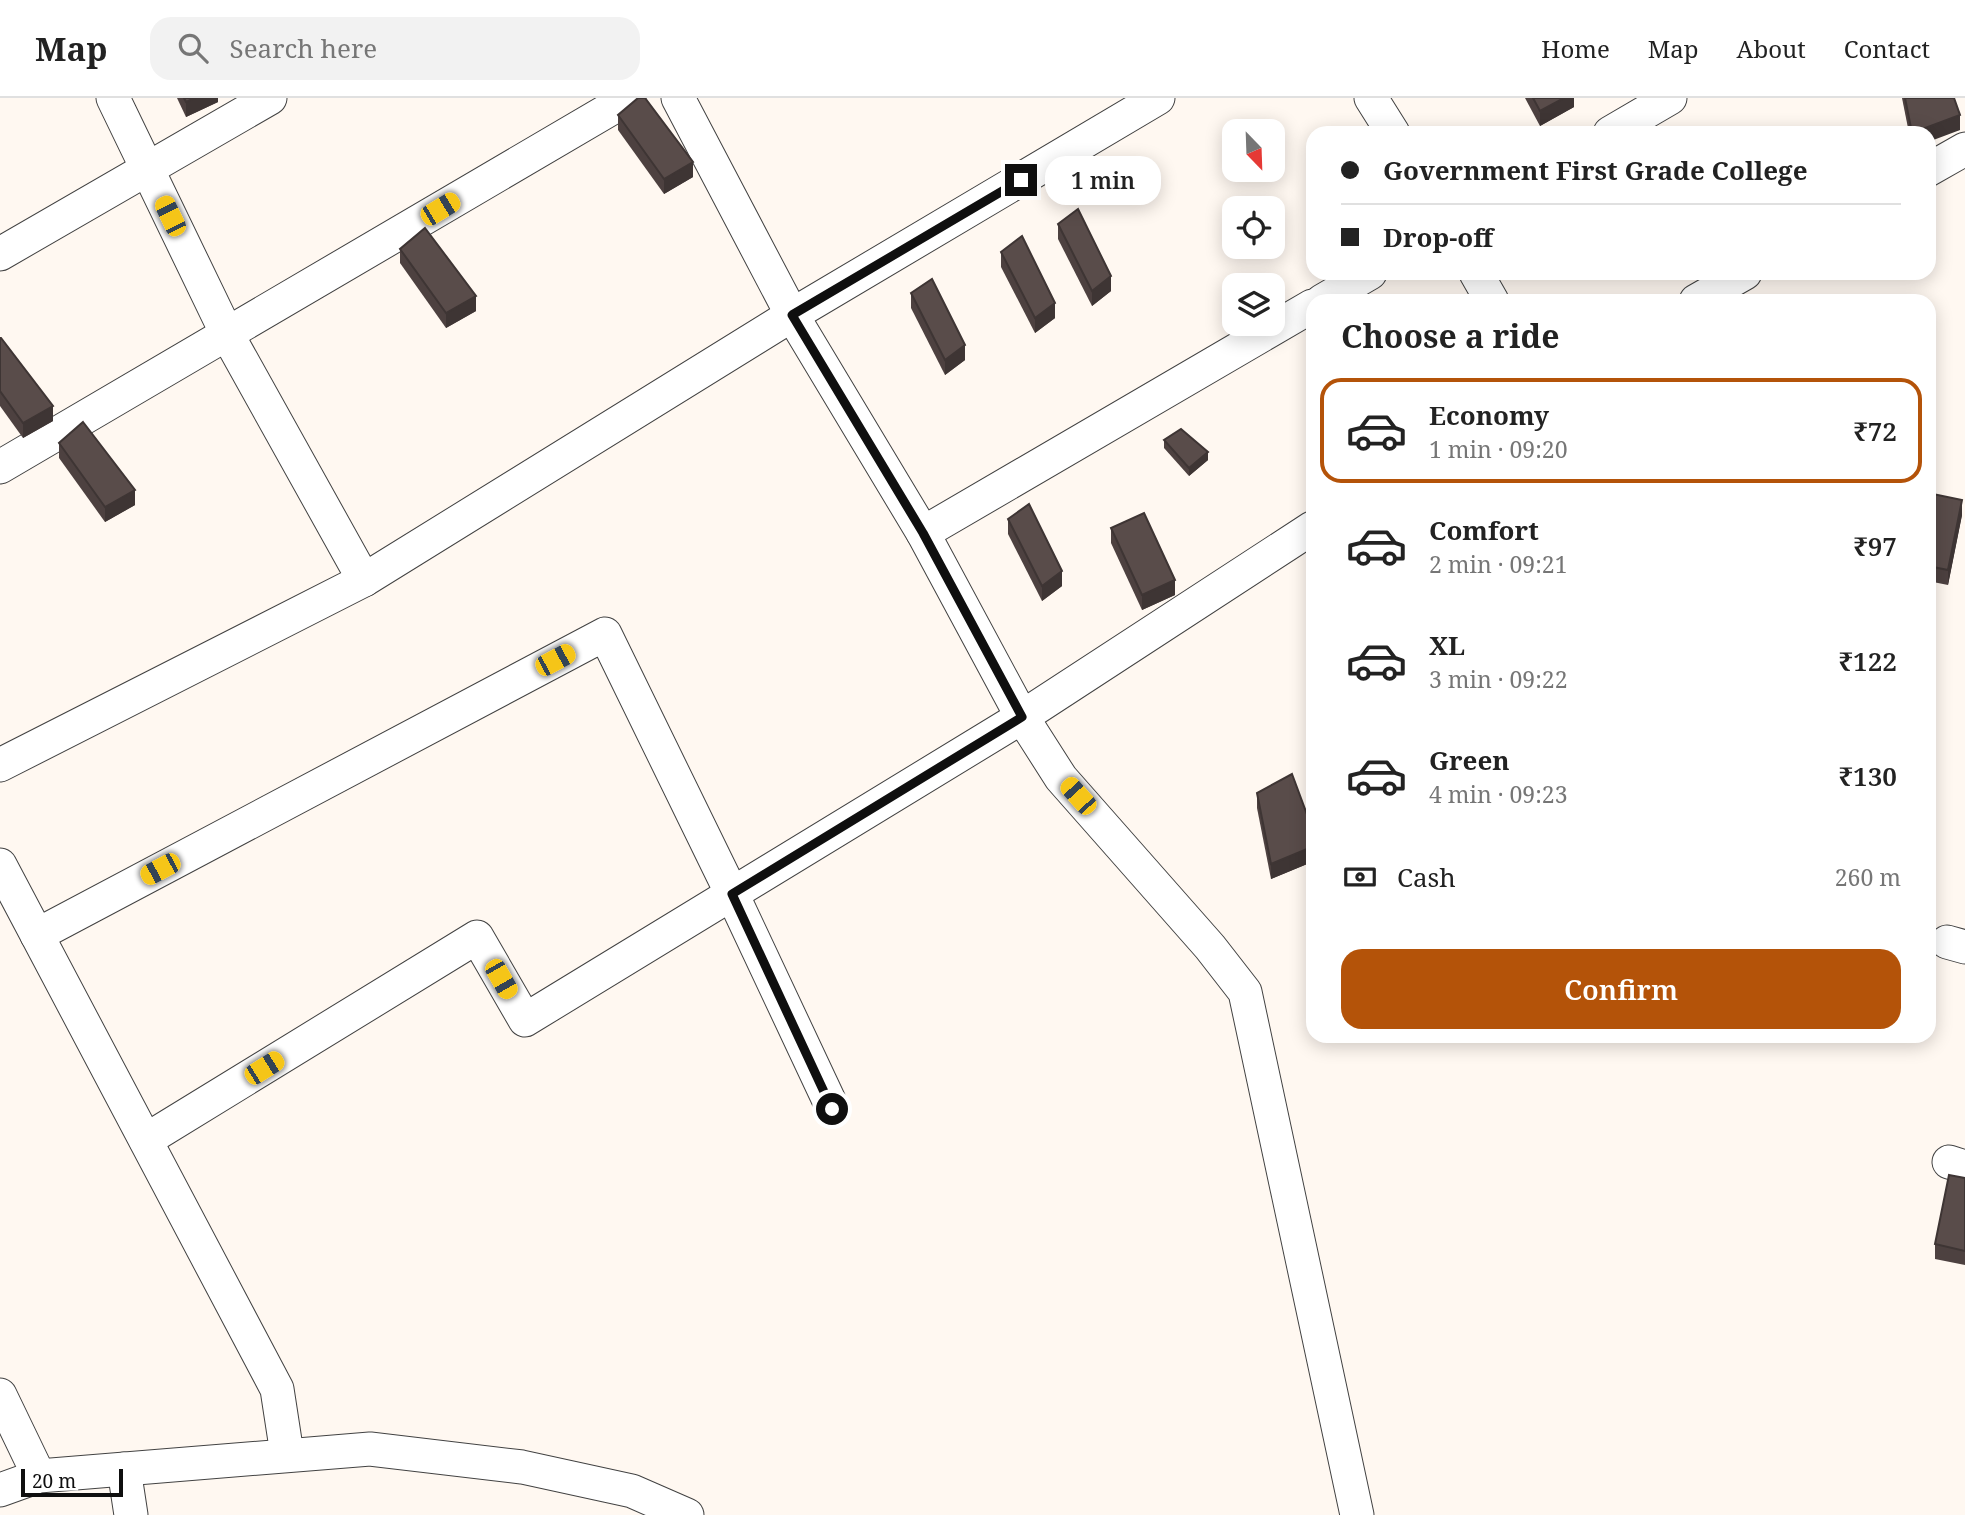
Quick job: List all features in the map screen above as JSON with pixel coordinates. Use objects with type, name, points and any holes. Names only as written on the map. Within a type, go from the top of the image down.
[{"type":"street","points":[[113,98],[227,334],[364,580]]},
{"type":"street","points":[[0,254],[270,98]]},
{"type":"street","points":[[0,467],[629,98]]},
{"type":"street","points":[[678,98],[792,315],[923,533],[1022,717],[1061,778],[1210,947],[1245,992],[1357,1515]]},
{"type":"street","points":[[0,765],[364,580],[792,315],[1158,98]]},
{"type":"street","points":[[1371,98],[1389,126]]},
{"type":"street","points":[[1622,126],[1670,98]]},
{"type":"street","points":[[1936,165],[1965,149]]},
{"type":"street","points":[[1334,294],[1358,280]]},
{"type":"street","points":[[1708,294],[1733,280]]},
{"type":"street","points":[[923,533],[1306,310]]},
{"type":"street","points":[[146,1140],[477,937],[525,1020],[1022,717],[1306,532]]},
{"type":"street","points":[[37,935],[605,634],[732,894],[832,1109]]},
{"type":"street","points":[[0,865],[277,1389],[287,1454]]},
{"type":"street","points":[[0,1395],[39,1476]]},
{"type":"street","points":[[0,1490],[39,1476],[287,1454],[370,1450],[522,1467],[632,1491],[687,1515]]},
{"type":"street","points":[[124,1469],[131,1515]]},
{"type":"building","points":[[638,98],[645,98],[693,162],[664,179],[618,115]]},
{"type":"building","points":[[1533,98],[1564,98],[1540,111]]},
{"type":"building","points":[[1905,98],[1954,98],[1960,115],[1931,126],[1911,126]]},
{"type":"building","points":[[1078,209],[1111,276],[1092,291],[1058,224]]},
{"type":"building","points":[[425,228],[476,296],[446,313],[400,249]]},
{"type":"building","points":[[1022,236],[1055,303],[1035,318],[1001,252]]},
{"type":"building","points":[[932,279],[965,345],[945,360],[911,293]]},
{"type":"building","points":[[0,338],[53,406],[23,423],[0,391]]},
{"type":"building","points":[[83,422],[135,490],[105,507],[59,443]]},
{"type":"building","points":[[1181,429],[1208,452],[1189,468],[1164,440]]},
{"type":"building","points":[[1936,495],[1962,500],[1948,570],[1936,568]]},
{"type":"building","points":[[1029,504],[1062,571],[1042,586],[1008,519]]},
{"type":"building","points":[[1144,513],[1175,580],[1142,595],[1111,528]]},
{"type":"building","points":[[1292,774],[1306,812],[1306,849],[1271,864],[1257,793]]},
{"type":"building","points":[[1949,1175],[1965,1178],[1965,1251],[1935,1244]]},
{"type":"route","points":[[832,1109],[732,894],[1022,717],[923,533],[792,315],[1021,180]]}]
